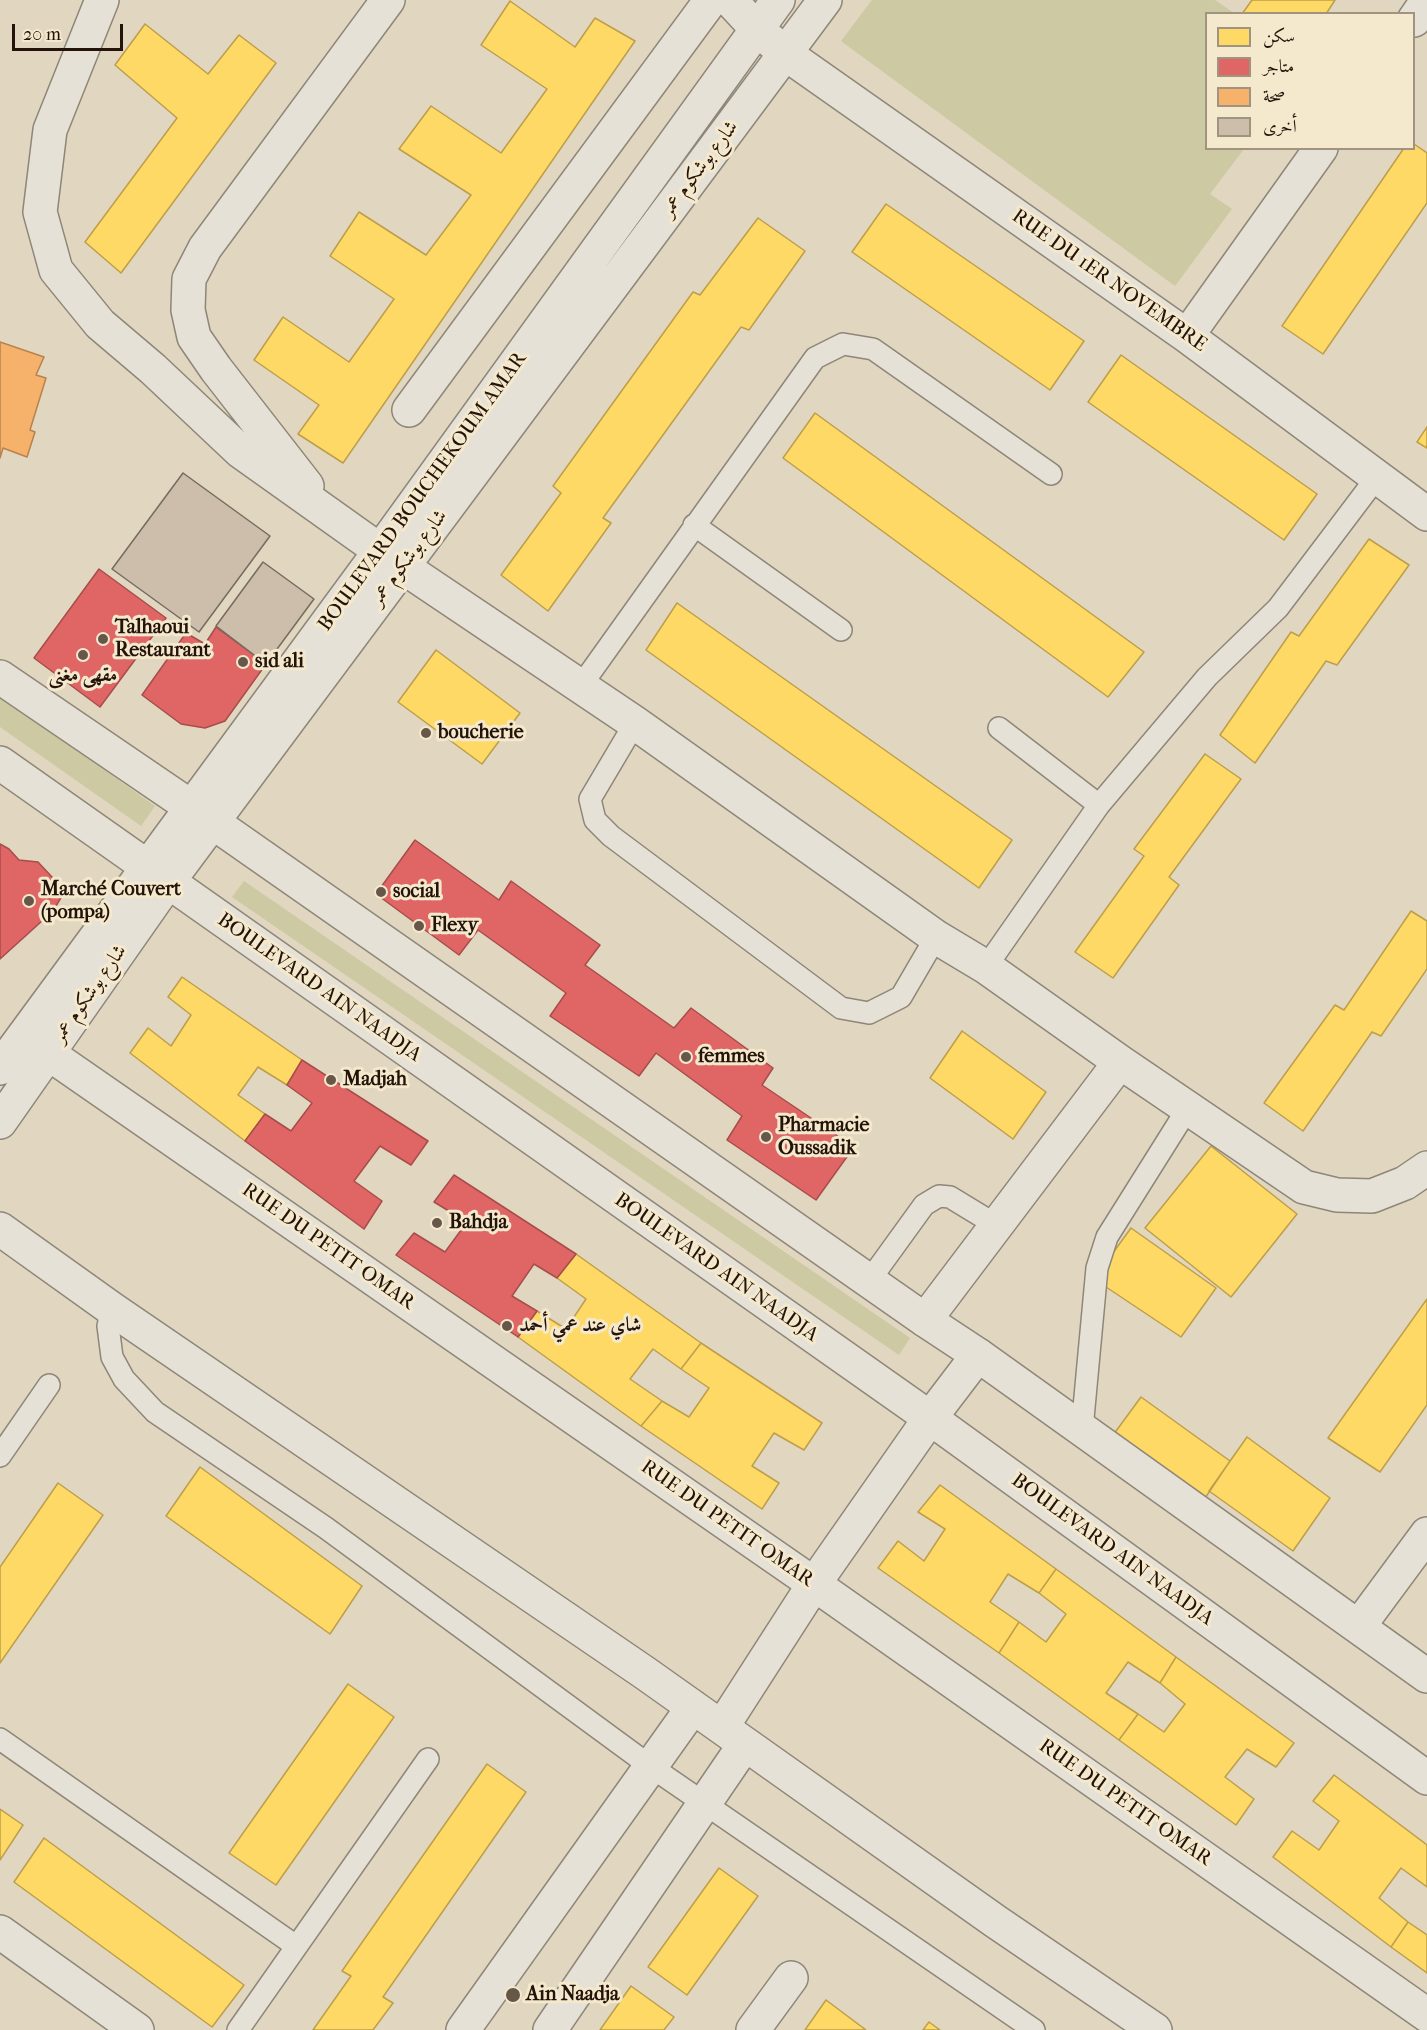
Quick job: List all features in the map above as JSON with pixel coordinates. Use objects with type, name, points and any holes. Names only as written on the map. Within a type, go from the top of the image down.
[{"type":"street","points":[[102,0],[50,130],[40,212],[56,270],[100,324],[153,369],[240,451],[392,559],[635,723],[936,937],[986,967],[1120,1062],[1304,1187],[1337,1195],[1372,1196],[1405,1183],[1427,1168]]},
{"type":"street","points":[[330,515],[216,369],[195,337],[188,310],[189,279],[205,248],[388,0]]},
{"type":"street","points":[[409,410],[711,0]]},
{"type":"street","name":"RUE DU 1ER NOVEMBRE","points":[[730,0],[757,29],[786,54],[1187,336],[1427,514]]},
{"type":"street","name":"BOULEVARD BOUCHEKOUM AMAR","points":[[392,559],[778,0]]},
{"type":"street","name":"شارع بوشكوم عمر","points":[[0,1122],[36,1045],[202,815],[392,559],[786,54],[825,0]]},
{"type":"street","points":[[1415,17],[1427,1]]},
{"type":"street","points":[[1187,336],[1320,150]]},
{"type":"street","points":[[0,677],[978,1355],[1427,1676]]},
{"type":"street","name":"BOULEVARD AIN NAADJA","points":[[0,763],[930,1418],[1427,1779]]},
{"type":"street","points":[[0,1068],[36,1045]]},
{"type":"street","name":"RUE DU PETIT OMAR","points":[[36,1045],[814,1584],[1427,2015]]},
{"type":"street","points":[[925,1320],[1120,1062]]},
{"type":"street","points":[[0,1229],[112,1309],[693,1707],[995,1921],[1155,2030]]},
{"type":"street","points":[[550,2030],[705,1802],[734,1736],[814,1584],[930,1418],[978,1355]]},
{"type":"street","points":[[1359,1626],[1427,1534]]},
{"type":"street","points":[[463,2030],[693,1707]]},
{"type":"street","points":[[0,1932],[137,2030]]},
{"type":"street","points":[[753,2030],[791,1978]]},
{"type":"lane","points":[[580,687],[815,358],[843,344],[873,349],[1051,474]]},
{"type":"lane","points":[[986,967],[1099,805],[1207,677],[1278,608],[1377,477]]},
{"type":"lane","points":[[694,525],[841,630]]},
{"type":"lane","points":[[635,723],[590,799],[595,820],[611,836],[841,1008],[869,1013],[901,997],[936,937]]},
{"type":"lane","points":[[999,728],[1099,805]]},
{"type":"lane","points":[[1082,1429],[1097,1268],[1107,1237],[1188,1108]]},
{"type":"lane","points":[[869,1281],[924,1205],[939,1196],[950,1197],[996,1225]]},
{"type":"lane","points":[[112,1309],[108,1326],[112,1357],[124,1380],[155,1412],[326,1528],[650,1766],[1034,2030]]},
{"type":"lane","points":[[0,1456],[49,1385]]},
{"type":"lane","points":[[0,1739],[296,1946]]},
{"type":"lane","points":[[238,2030],[428,1759]]},
{"type":"shaded area","points":[[872,0],[1215,0],[1233,12],[1205,12],[1205,150],[1243,150],[1210,194],[1232,209],[1175,286],[841,41]]},
{"type":"shaded area","points":[[0,696],[155,806],[141,826],[0,727]]},
{"type":"shaded area","points":[[244,881],[910,1338],[899,1355],[232,897]]},
{"type":"building: سكن","points":[[1252,0],[1335,0],[1327,12],[1243,12]]},
{"type":"building: سكن","points":[[510,1],[575,47],[595,18],[635,41],[343,463],[298,434],[319,405],[254,360],[283,317],[349,362],[394,299],[330,256],[359,212],[426,255],[471,195],[399,149],[431,106],[501,153],[547,89],[481,45]]},
{"type":"building: سكن","points":[[145,24],[208,74],[239,35],[276,63],[121,273],[85,242],[177,118],[115,65]]},
{"type":"building: سكن","points":[[1415,145],[1427,153],[1427,203],[1323,354],[1282,326],[1403,150],[1415,150]]},
{"type":"building: سكن","points":[[886,204],[1084,341],[1050,390],[852,252]]},
{"type":"building: سكن","points":[[758,218],[805,251],[749,330],[741,327],[603,518],[611,523],[548,611],[501,575],[561,493],[553,486],[693,292],[700,295]]},
{"type":"building: سكن","points":[[1121,355],[1317,494],[1284,540],[1088,402]]},
{"type":"building: سكن","points":[[815,413],[1144,652],[1108,697],[783,458]]},
{"type":"building: سكن","points":[[1427,427],[1427,448],[1417,442]]},
{"type":"building: سكن","points":[[1369,539],[1409,565],[1337,665],[1326,661],[1255,763],[1220,735],[1291,632],[1299,636]]},
{"type":"building: سكن","points":[[677,603],[1012,840],[979,888],[646,650]]},
{"type":"building: سكن","points":[[436,650],[520,713],[482,764],[398,702]]},
{"type":"building: سكن","points":[[1205,754],[1241,779],[1169,877],[1179,885],[1113,978],[1075,952],[1144,856],[1134,849]]},
{"type":"building: سكن","points":[[1411,911],[1427,921],[1427,969],[1381,1036],[1372,1032],[1303,1131],[1264,1103],[1335,1005],[1344,1010]]},
{"type":"building: سكن","points":[[182,977],[302,1060],[287,1085],[258,1067],[238,1095],[265,1114],[245,1141],[130,1053],[148,1028],[171,1046],[191,1015],[168,997]]},
{"type":"building: سكن","points":[[962,1031],[1046,1092],[1013,1139],[930,1078]]},
{"type":"building: سكن","points":[[1211,1146],[1297,1214],[1231,1297],[1145,1228]]},
{"type":"building: سكن","points":[[1131,1228],[1216,1288],[1181,1337],[1094,1279]]},
{"type":"building: سكن","points":[[576,1254],[701,1343],[681,1369],[653,1349],[630,1379],[662,1401],[641,1426],[518,1337],[537,1311],[566,1329],[586,1299],[557,1278]]},
{"type":"building: سكن","points":[[1427,1299],[1427,1405],[1380,1472],[1328,1438]]},
{"type":"building: سكن","points":[[701,1343],[822,1423],[804,1450],[774,1433],[752,1466],[779,1483],[762,1509],[641,1426],[662,1401],[689,1417],[709,1388],[681,1369]]},
{"type":"building: سكن","points":[[1141,1397],[1230,1461],[1199,1507],[1108,1442]]},
{"type":"building: سكن","points":[[1247,1437],[1330,1498],[1293,1551],[1209,1491]]},
{"type":"building: سكن","points":[[200,1467],[362,1586],[330,1634],[166,1516]]},
{"type":"building: سكن","points":[[58,1483],[103,1515],[0,1663],[0,1567]]},
{"type":"building: سكن","points":[[940,1485],[1056,1569],[1039,1593],[1008,1574],[990,1602],[1019,1622],[999,1653],[878,1568],[898,1541],[924,1561],[945,1529],[918,1512]]},
{"type":"building: سكن","points":[[1056,1569],[1176,1657],[1160,1683],[1128,1662],[1106,1693],[1138,1714],[1119,1740],[999,1653],[1019,1622],[1046,1642],[1066,1614],[1039,1593]]},
{"type":"building: سكن","points":[[1176,1657],[1294,1743],[1276,1767],[1247,1749],[1225,1777],[1254,1799],[1236,1825],[1119,1740],[1138,1714],[1164,1732],[1185,1704],[1160,1683]]},
{"type":"building: سكن","points":[[348,1684],[394,1717],[276,1885],[229,1853]]},
{"type":"building: سكن","points":[[487,1764],[526,1792],[383,1997],[393,2003],[373,2030],[313,2030],[351,1976],[342,1971]]},
{"type":"building: سكن","points":[[1334,1775],[1427,1845],[1427,1887],[1401,1868],[1379,1898],[1408,1922],[1391,1947],[1273,1857],[1292,1831],[1319,1850],[1339,1821],[1313,1801]]},
{"type":"building: سكن","points":[[0,1809],[23,1825],[0,1860]]},
{"type":"building: سكن","points":[[44,1838],[244,1985],[212,2027],[14,1882]]},
{"type":"building: سكن","points":[[719,1868],[758,1896],[687,1995],[648,1967]]},
{"type":"building: سكن","points":[[1408,1922],[1427,1935],[1427,1973],[1391,1947]]},
{"type":"building: سكن","points":[[631,1986],[674,2017],[664,2030],[600,2030]]},
{"type":"building: سكن","points":[[826,2000],[866,2030],[805,2030]]},
{"type":"building: سكن","points":[[929,2022],[940,2030],[923,2030]]},
{"type":"building: متاجر","points":[[99,569],[166,618],[100,707],[34,658]]},
{"type":"building: متاجر","points":[[216,627],[266,664],[225,721],[205,728],[181,724],[142,695],[186,633],[205,644]]},
{"type":"building: متاجر","points":[[415,840],[499,900],[511,881],[600,945],[585,965],[674,1028],[691,1008],[773,1068],[762,1085],[854,1147],[816,1200],[727,1140],[742,1116],[656,1053],[639,1076],[550,1016],[566,993],[478,930],[459,955],[376,894]]},
{"type":"building: متاجر","name":"Marché Couvert (pompa)","points":[[0,844],[9,849],[19,860],[38,862],[65,891],[53,911],[0,959]]},
{"type":"building: متاجر","points":[[302,1060],[428,1141],[411,1165],[380,1146],[354,1181],[382,1201],[364,1229],[245,1141],[265,1114],[291,1131],[312,1103],[287,1085]]},
{"type":"building: متاجر","points":[[454,1175],[576,1254],[557,1278],[534,1264],[512,1296],[537,1311],[518,1337],[396,1255],[414,1233],[445,1252],[467,1222],[434,1202]]},
{"type":"building: صحة","points":[[0,342],[44,357],[36,375],[46,378],[30,430],[35,432],[27,457],[3,448],[0,458]]},
{"type":"building: أخرى","points":[[183,473],[270,536],[199,632],[112,569]]},
{"type":"building: أخرى","points":[[263,562],[314,599],[266,664],[216,626]]},
{"type":"place","name":"Talhaoui Restaurant","points":[[103,639]]},
{"type":"place","name":"مقهى مغنى","points":[[83,655]]},
{"type":"place","name":"sid ali","points":[[243,662]]},
{"type":"place","name":"boucherie","points":[[426,733]]},
{"type":"place","name":"social","points":[[381,892]]},
{"type":"place","name":"Marché Couvert (pompa)","points":[[29,901]]},
{"type":"place","name":"Flexy","points":[[419,926]]},
{"type":"place","name":"femmes","points":[[686,1057]]},
{"type":"place","name":"Madjah","points":[[331,1080]]},
{"type":"place","name":"Pharmacie Oussadik","points":[[766,1137]]},
{"type":"place","name":"Bahdja","points":[[437,1223]]},
{"type":"place","name":"شاي عند عمي أحمد","points":[[507,1326]]},
{"type":"place","name":"Ain Naadja","points":[[513,1995]]}]
